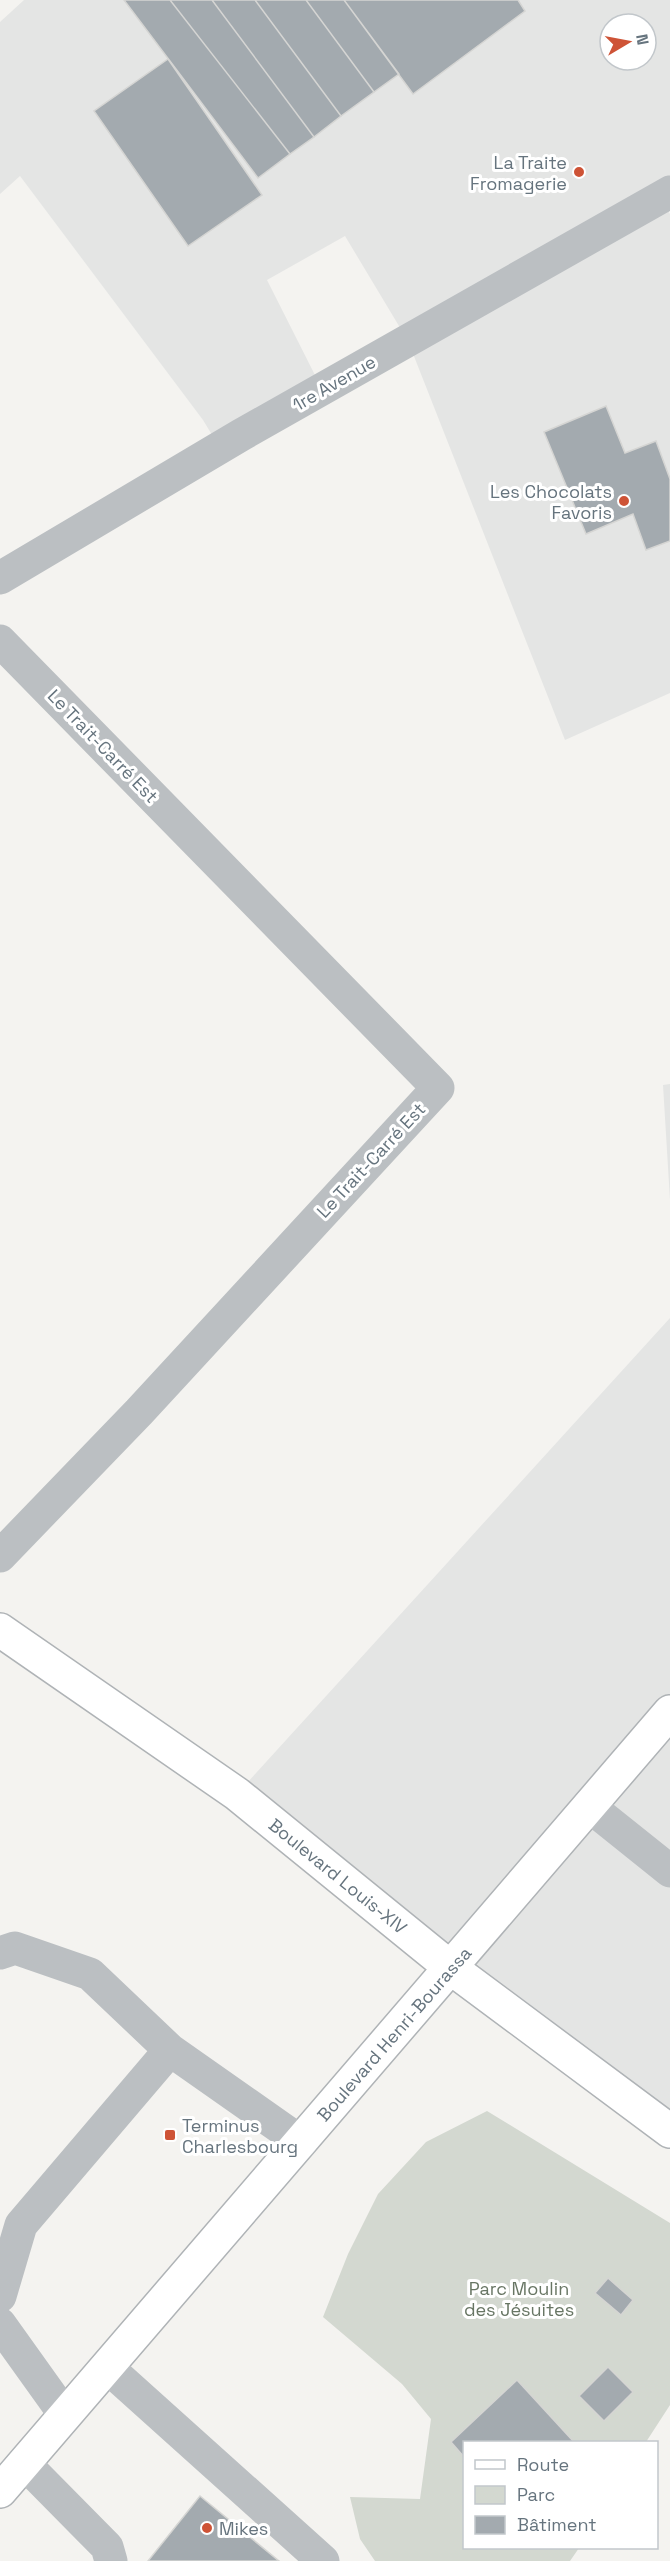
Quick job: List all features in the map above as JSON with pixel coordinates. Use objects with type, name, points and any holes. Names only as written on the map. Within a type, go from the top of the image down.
[{"type":"main road","name":"Boulevard Louis-XIV","points":[[0,1630],[237,1794],[451,1968],[670,2131]]},
{"type":"main road","name":"Boulevard Henri-Bourassa","points":[[0,2491],[670,1712]]},
{"type":"street","name":"1re Avenue","points":[[0,578],[241,435],[667,202]]},
{"type":"street","name":"Le Trait-Carré Est","points":[[0,641],[438,1088],[140,1412],[0,1556]]},
{"type":"street","points":[[590,1806],[670,1871]]},
{"type":"street","points":[[0,1953],[15,1948],[90,1974],[170,2050],[301,2142]]},
{"type":"street","points":[[0,2296],[21,2225],[170,2050]]},
{"type":"street","points":[[0,2324],[65,2415]]},
{"type":"street","points":[[107,2367],[323,2561]]},
{"type":"street","points":[[24,2463],[107,2547],[111,2561]]},
{"type":"street","points":[[222,2470],[217,2488],[298,2561]]},
{"type":"shaded area","points":[[24,0],[670,0],[670,192],[661,198],[670,214],[670,693],[565,740],[408,341],[345,236],[267,280],[322,389],[220,448],[203,420],[20,176],[0,194],[0,22]]},
{"type":"shaded area","points":[[670,1084],[670,1200],[663,1085]]},
{"type":"shaded area","points":[[670,1318],[670,2131],[237,1794]]},
{"type":"green space","name":"Parc Moulin des Jésuites","points":[[487,2111],[670,2223],[670,2405],[647,2441],[463,2441],[463,2549],[578,2549],[570,2561],[375,2561],[360,2539],[350,2497],[420,2499],[431,2419],[402,2384],[323,2317],[348,2254],[378,2194],[426,2142]]},
{"type":"building","points":[[124,0],[170,0],[290,154],[258,178]]},
{"type":"building","points":[[170,0],[212,0],[314,137],[290,154]]},
{"type":"building","points":[[212,0],[255,0],[341,116],[314,137]]},
{"type":"building","points":[[255,0],[306,0],[374,92],[341,116]]},
{"type":"building","points":[[306,0],[344,0],[399,74],[374,92]]},
{"type":"building","points":[[344,0],[518,0],[525,11],[413,94]]},
{"type":"building","points":[[168,59],[262,195],[188,246],[94,111]]},
{"type":"building","points":[[606,406],[625,453],[656,441],[670,479],[670,541],[646,550],[633,514],[586,534],[544,432]]},
{"type":"building","points":[[608,2278],[633,2300],[621,2315],[595,2293]]},
{"type":"building","points":[[608,2367],[633,2392],[604,2421],[579,2396]]},
{"type":"building","points":[[517,2380],[573,2441],[463,2441],[463,2456],[451,2442]]},
{"type":"building","name":"Mikes","points":[[200,2496],[279,2561],[148,2561]]},
{"type":"place","name":"La Traite Fromagerie","points":[[579,172]]},
{"type":"place","name":"Les Chocolats Favoris","points":[[624,501]]},
{"type":"place","name":"Terminus Charlesbourg","points":[[170,2135]]},
{"type":"place","name":"Mikes","points":[[207,2528]]}]
